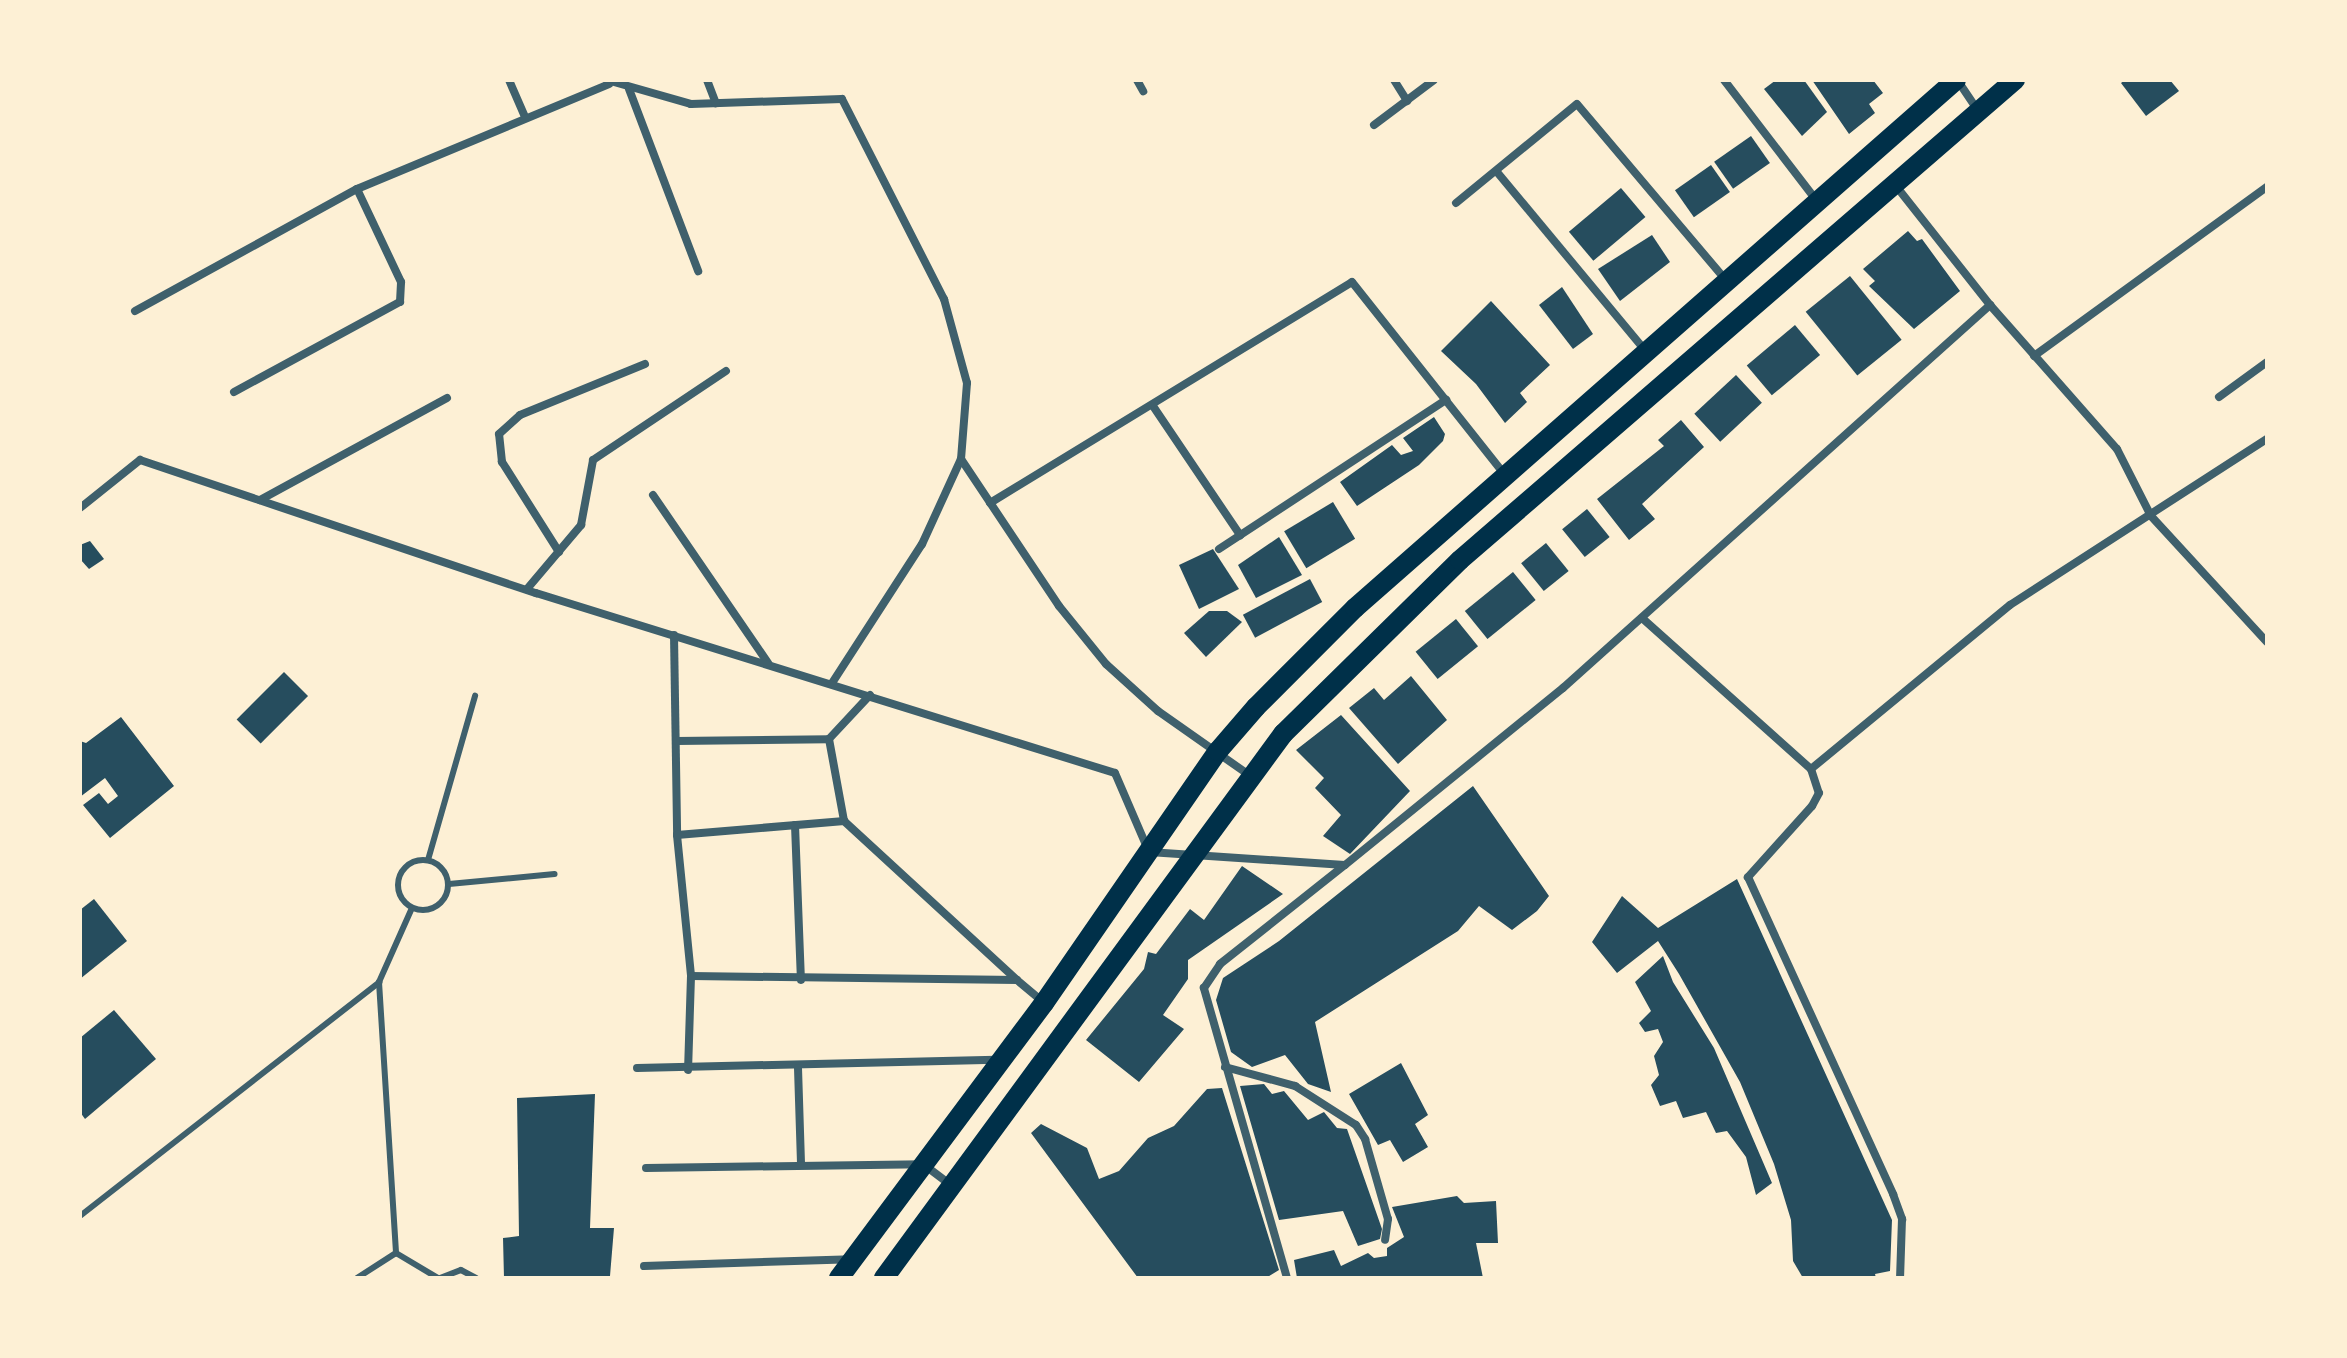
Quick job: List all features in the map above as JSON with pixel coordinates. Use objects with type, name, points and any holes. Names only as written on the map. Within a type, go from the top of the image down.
[{"type":"highway","points":[[839,1278],[998,1060],[1044,1003],[1218,751],[1355,608],[1957,80]]},
{"type":"highway","points":[[884,1278],[1192,858],[1249,775],[1377,636],[2015,80]]},
{"type":"street","points":[[509,80],[525,117]]},
{"type":"street","points":[[707,80],[716,103]]},
{"type":"street","points":[[1137,80],[1143,91]]},
{"type":"street","points":[[1394,80],[1407,101]]},
{"type":"street","points":[[1374,125],[1434,80]]},
{"type":"street","points":[[1739,80],[1727,84],[1817,201]]},
{"type":"street","points":[[1957,80],[1979,111]]},
{"type":"street","points":[[135,311],[357,189],[608,82],[691,104],[842,99],[944,299],[967,383],[961,459],[922,544],[832,683]]},
{"type":"street","points":[[629,89],[698,271]]},
{"type":"street","points":[[1456,203],[1577,104],[1726,280]]},
{"type":"street","points":[[1497,172],[1645,351]]},
{"type":"street","points":[[1896,186],[1990,305],[2117,449],[2151,516],[2265,636]]},
{"type":"street","points":[[2034,356],[2267,187]]},
{"type":"street","points":[[234,392],[400,302],[401,282],[357,189]]},
{"type":"street","points":[[990,503],[1352,282],[1505,475]]},
{"type":"street","points":[[1287,1278],[1205,1000],[1209,976],[1642,618],[1990,305]]},
{"type":"street","points":[[2219,397],[2267,362]]},
{"type":"street","points":[[559,552],[502,462],[499,434],[520,415],[645,364]]},
{"type":"street","points":[[527,589],[559,552],[587,512],[588,468],[593,460],[726,371]]},
{"type":"street","points":[[260,500],[447,398]]},
{"type":"street","points":[[1219,549],[1446,400]]},
{"type":"street","points":[[1153,406],[1240,535]]},
{"type":"street","points":[[1811,769],[2010,605],[2267,439]]},
{"type":"street","points":[[961,459],[1059,606],[1106,664],[1158,711],[1249,775]]},
{"type":"street","points":[[80,508],[140,460],[527,589],[1115,773],[1149,852],[1192,858],[1345,865]]},
{"type":"street","points":[[653,495],[769,664]]},
{"type":"street","points":[[1642,618],[1811,769],[1819,793],[1812,806],[1759,858],[1748,877],[1893,1194],[1902,1219],[1900,1278]]},
{"type":"street","points":[[674,635],[677,835],[691,976],[688,1070]]},
{"type":"street","points":[[676,741],[829,739],[870,695]]},
{"type":"street","points":[[829,739],[844,821],[1044,1003]]},
{"type":"street","points":[[677,835],[844,821]]},
{"type":"street","points":[[795,825],[801,980]]},
{"type":"street","points":[[691,976],[801,980],[1017,980]]},
{"type":"street","points":[[637,1068],[798,1068],[998,1060]]},
{"type":"street","points":[[1225,1067],[1295,1086],[1356,1125],[1365,1139],[1388,1219],[1385,1240]]},
{"type":"street","points":[[798,1068],[801,1165]]},
{"type":"street","points":[[646,1168],[923,1164],[953,1186]]},
{"type":"street","points":[[644,1266],[853,1259]]},
{"type":"lane","points":[[428,860],[475,696]]},
{"type":"lane","points":[[428,860],[442,868],[449,884],[437,906],[412,908],[400,896],[398,879],[412,861],[428,860]]},
{"type":"lane","points":[[449,884],[555,874]]},
{"type":"lane","points":[[396,1253],[379,982],[412,908]]},
{"type":"lane","points":[[80,1216],[379,982]]},
{"type":"lane","points":[[357,1278],[396,1253]]},
{"type":"lane","points":[[396,1253],[439,1278],[461,1270],[476,1278]]},
{"type":"building","points":[[1776,80],[1804,80],[1827,112],[1802,136],[1764,89]]},
{"type":"building","points":[[1812,80],[1873,80],[1883,93],[1869,104],[1875,113],[1849,134]]},
{"type":"building","points":[[2125,80],[2170,80],[2179,91],[2146,116],[2121,83]]},
{"type":"building","points":[[1751,136],[1770,163],[1733,189],[1714,162]]},
{"type":"building","points":[[1711,165],[1730,192],[1694,217],[1675,190]]},
{"type":"building","points":[[1621,188],[1645,217],[1593,261],[1569,232]]},
{"type":"building","points":[[1908,231],[1917,241],[1922,239],[1960,291],[1914,329],[1869,286],[1875,281],[1863,269]]},
{"type":"building","points":[[1652,235],[1670,262],[1620,301],[1598,269]]},
{"type":"building","points":[[1850,276],[1902,340],[1857,376],[1806,312]]},
{"type":"building","points":[[1562,287],[1593,334],[1573,349],[1539,305]]},
{"type":"building","points":[[1491,301],[1550,365],[1520,393],[1527,402],[1505,423],[1476,384],[1441,351]]},
{"type":"building","points":[[1795,325],[1820,355],[1772,395],[1747,365]]},
{"type":"building","points":[[1736,375],[1762,403],[1720,442],[1694,414]]},
{"type":"building","points":[[1434,417],[1445,434],[1443,441],[1419,465],[1357,506],[1340,482],[1392,445],[1401,455],[1413,451],[1403,438]]},
{"type":"building","points":[[1681,420],[1704,447],[1642,504],[1655,519],[1629,540],[1597,499],[1664,446],[1658,440]]},
{"type":"building","points":[[1333,502],[1355,539],[1306,568],[1284,531]]},
{"type":"building","points":[[1587,509],[1610,537],[1585,557],[1562,529]]},
{"type":"building","points":[[1279,537],[1302,575],[1256,598],[1238,565]]},
{"type":"building","points":[[90,541],[104,559],[89,569],[80,559],[80,545]]},
{"type":"building","points":[[1546,543],[1569,571],[1544,591],[1521,563]]},
{"type":"building","points":[[1213,549],[1239,589],[1199,609],[1179,565]]},
{"type":"building","points":[[1513,572],[1536,600],[1487,639],[1465,611]]},
{"type":"building","points":[[1310,579],[1322,602],[1255,638],[1243,615]]},
{"type":"building","points":[[1209,611],[1227,611],[1242,622],[1206,657],[1184,633]]},
{"type":"building","points":[[1456,619],[1478,646],[1438,679],[1416,652]]},
{"type":"building","points":[[284,672],[308,696],[261,743],[237,719]]},
{"type":"building","points":[[1411,676],[1447,720],[1398,764],[1349,708],[1374,688],[1384,700]]},
{"type":"building","points":[[1341,715],[1410,791],[1350,854],[1323,836],[1341,815],[1315,788],[1324,778],[1296,750]]},
{"type":"building","points":[[121,717],[174,786],[110,838],[83,805],[99,793],[108,804],[118,796],[105,778],[80,797],[80,741],[86,743]]},
{"type":"building","points":[[1473,786],[1549,896],[1537,911],[1512,930],[1479,906],[1458,931],[1315,1022],[1331,1092],[1308,1084],[1285,1055],[1252,1067],[1231,1052],[1216,1000],[1223,978],[1279,941]]},
{"type":"building","points":[[1242,866],[1283,894],[1188,960],[1188,979],[1163,1015],[1184,1029],[1139,1082],[1086,1040],[1144,969],[1148,952],[1156,954],[1190,909],[1204,920]]},
{"type":"building","points":[[1737,879],[1892,1220],[1890,1271],[1875,1274],[1876,1278],[1803,1278],[1793,1261],[1791,1220],[1774,1164],[1740,1082],[1679,974],[1658,941],[1617,973],[1592,942],[1622,896],[1658,928]]},
{"type":"building","points":[[94,899],[127,941],[80,979],[80,910]]},
{"type":"building","points":[[1663,956],[1673,982],[1714,1048],[1772,1183],[1756,1195],[1746,1157],[1727,1131],[1716,1133],[1706,1112],[1683,1118],[1676,1101],[1660,1106],[1651,1085],[1659,1075],[1654,1056],[1663,1042],[1658,1029],[1645,1032],[1639,1023],[1651,1011],[1635,982]]},
{"type":"building","points":[[114,1010],[156,1059],[85,1119],[80,1112],[80,1038]]},
{"type":"building","points":[[1401,1063],[1428,1115],[1415,1124],[1428,1147],[1403,1162],[1390,1140],[1378,1145],[1349,1094]]},
{"type":"building","points":[[1264,1084],[1272,1094],[1284,1091],[1308,1120],[1324,1112],[1337,1128],[1347,1129],[1382,1229],[1380,1239],[1358,1246],[1343,1211],[1279,1220],[1240,1086]]},
{"type":"building","points":[[1222,1088],[1279,1270],[1266,1278],[1138,1278],[1031,1133],[1041,1124],[1087,1148],[1099,1179],[1119,1171],[1148,1138],[1174,1126],[1207,1089]]},
{"type":"building","points":[[595,1094],[590,1228],[614,1228],[610,1276],[504,1278],[503,1238],[519,1236],[517,1098]]},
{"type":"building","points":[[1457,1196],[1464,1203],[1496,1201],[1498,1243],[1476,1243],[1483,1278],[1297,1278],[1294,1260],[1334,1250],[1341,1266],[1368,1253],[1374,1258],[1387,1256],[1387,1248],[1404,1237],[1392,1207]]}]
